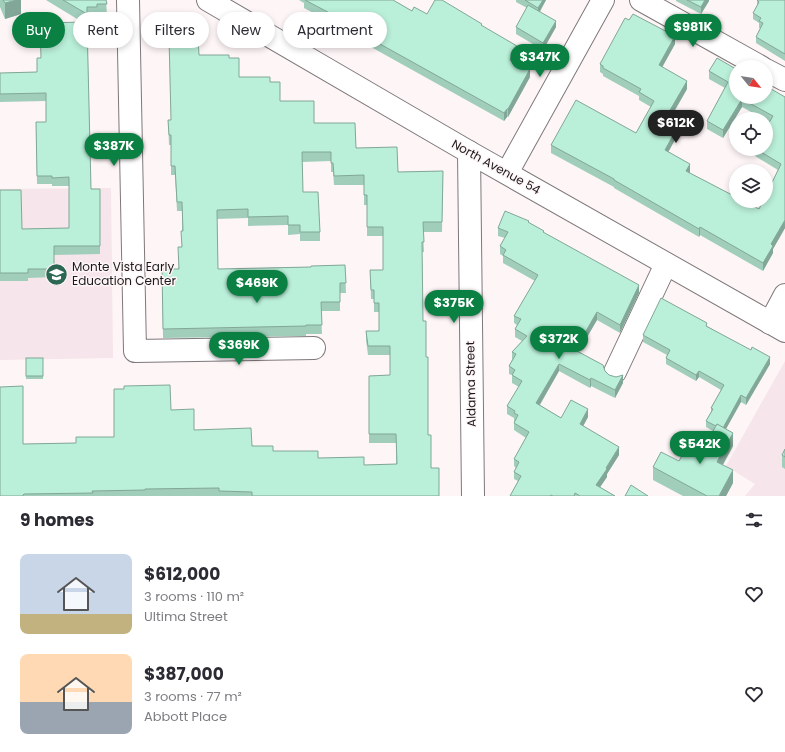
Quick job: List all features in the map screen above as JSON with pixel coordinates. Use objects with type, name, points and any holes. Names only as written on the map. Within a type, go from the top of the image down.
[{"type":"street","points":[[128,0],[134,333],[136,351],[314,348]]},
{"type":"street","name":"North Avenue 54","points":[[208,0],[469,152],[778,327]]},
{"type":"street","points":[[507,173],[603,0]]},
{"type":"street","points":[[641,0],[748,60]]},
{"type":"street","points":[[773,74],[785,80]]},
{"type":"street","name":"Aldama Street","points":[[469,152],[473,496]]},
{"type":"street","points":[[615,372],[666,264]]},
{"type":"street","points":[[778,327],[785,295]]},
{"type":"shaded area","name":"Monte Vista Early Education Center","points":[[111,188],[113,358],[0,360],[0,189]]},
{"type":"shaded area","points":[[785,361],[785,496],[745,496],[755,484],[726,466]]},
{"type":"building","points":[[3,0],[17,0],[5,3]]},
{"type":"building","points":[[63,0],[106,0],[107,4],[97,4],[97,7],[87,7],[87,12],[84,12]]},
{"type":"building","points":[[305,0],[393,0],[412,11],[414,7],[427,14],[435,0],[442,0],[517,46],[510,60],[530,69],[508,109],[504,113],[387,48],[387,12],[328,12]]},
{"type":"building","points":[[525,0],[543,0],[538,8]]},
{"type":"building","points":[[687,0],[705,0],[701,7]]},
{"type":"building","points":[[757,0],[785,0],[785,54],[756,37],[763,23],[759,21],[761,18],[753,13],[759,2]]},
{"type":"building","points":[[528,5],[556,21],[543,43],[516,27]]},
{"type":"building","points":[[633,14],[675,36],[659,65],[687,81],[669,112],[682,119],[665,150],[690,164],[686,171],[729,193],[729,208],[773,208],[773,181],[781,164],[768,156],[773,156],[773,112],[766,112],[751,104],[773,104],[773,90],[785,97],[785,220],[771,244],[773,246],[763,263],[700,227],[699,229],[614,179],[551,145],[576,100],[636,133],[654,101],[639,92],[641,89],[603,68],[600,64],[625,18],[629,20]]},
{"type":"building","points":[[65,22],[73,22],[73,48],[88,48],[91,189],[100,189],[100,246],[54,246],[54,269],[28,269],[28,273],[0,273],[0,190],[21,190],[22,229],[69,228],[69,177],[52,178],[52,176],[37,176],[36,122],[46,122],[46,93],[0,94],[0,73],[37,72],[37,58],[41,58],[41,48],[65,48]]},
{"type":"building","points":[[169,48],[199,48],[199,55],[229,55],[229,58],[239,58],[239,77],[270,77],[270,82],[280,82],[280,101],[314,101],[314,123],[355,123],[356,148],[397,147],[398,172],[443,171],[442,222],[423,222],[424,242],[422,242],[423,321],[426,321],[426,357],[428,357],[428,435],[431,435],[431,468],[439,468],[439,496],[252,496],[252,492],[219,491],[219,488],[145,489],[92,491],[93,493],[24,494],[23,496],[0,496],[0,387],[23,386],[23,444],[76,443],[76,437],[114,437],[114,389],[124,389],[124,386],[170,385],[171,410],[194,409],[194,430],[251,428],[252,446],[273,446],[273,451],[318,451],[318,458],[364,457],[364,465],[397,464],[396,434],[369,434],[369,376],[390,375],[390,346],[368,346],[366,331],[379,331],[379,303],[374,303],[374,290],[371,290],[370,270],[383,270],[383,227],[367,227],[367,195],[364,195],[364,175],[334,176],[333,163],[331,163],[331,152],[302,152],[303,192],[318,192],[320,232],[300,232],[300,225],[288,225],[288,216],[248,217],[248,209],[217,210],[218,269],[345,265],[346,283],[340,283],[340,302],[321,302],[322,325],[163,329],[162,269],[179,269],[178,247],[182,247],[181,231],[183,231],[182,202],[177,202],[175,166],[171,166],[171,135],[169,135],[168,120],[171,120]]},
{"type":"building","points":[[717,58],[729,65],[729,104],[739,104],[734,112],[729,112],[729,120],[723,130],[707,121],[728,82],[709,71]]},
{"type":"building","points":[[505,211],[529,221],[528,222],[544,231],[543,232],[639,285],[620,325],[597,312],[575,350],[603,365],[605,371],[609,375],[616,377],[623,375],[615,390],[591,378],[590,380],[559,364],[536,403],[561,418],[571,400],[588,409],[580,424],[619,447],[596,485],[615,496],[580,496],[575,493],[574,496],[510,496],[521,476],[514,472],[519,462],[514,459],[529,432],[514,423],[518,415],[507,406],[522,381],[512,375],[515,370],[509,366],[516,354],[512,352],[527,336],[515,329],[521,319],[514,316],[538,275],[503,255],[506,250],[500,246],[508,232],[498,228]]},
{"type":"building","points":[[661,298],[707,323],[706,326],[751,350],[752,347],[770,357],[746,398],[741,395],[723,428],[717,424],[716,426],[706,421],[713,409],[711,408],[724,385],[699,371],[696,375],[666,358],[670,350],[643,335]]},
{"type":"building","points":[[26,358],[43,358],[43,376],[26,376]]},
{"type":"building","points":[[717,424],[733,433],[717,462],[733,470],[719,496],[707,496],[653,467],[661,452],[679,461],[688,445],[701,452]]},
{"type":"building","points":[[785,449],[785,457],[782,455]]},
{"type":"building","points":[[631,485],[648,496],[625,496]]},
{"type":"place","name":"Monte Vista Early Education Center","points":[[56,274]]}]
